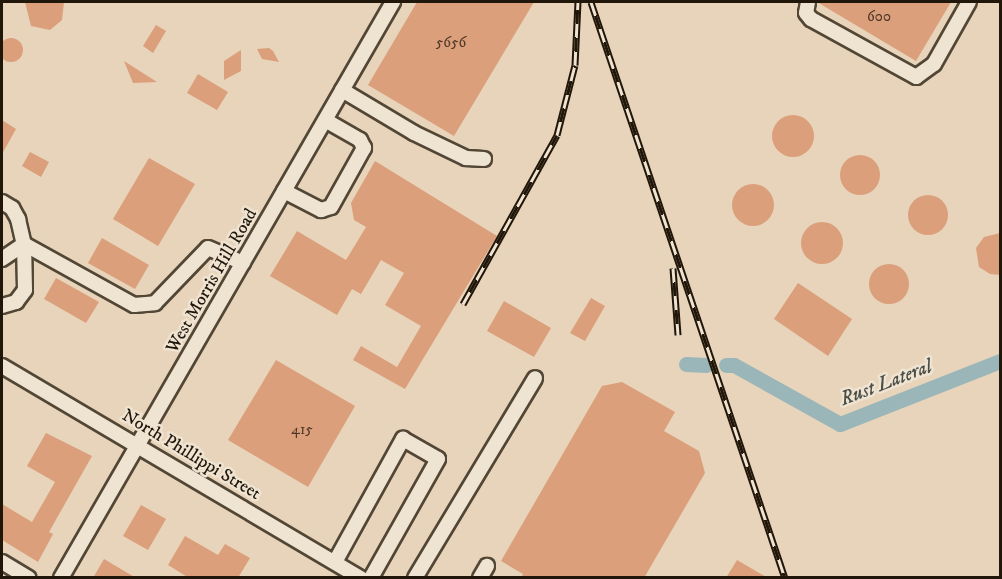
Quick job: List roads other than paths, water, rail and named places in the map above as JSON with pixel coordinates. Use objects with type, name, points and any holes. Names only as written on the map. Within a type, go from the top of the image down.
[{"type":"street","name":"West Morris Hill Road","points":[[61,578],[393,2]]},
{"type":"street","points":[[808,2],[806,13],[811,19],[916,76],[934,64],[969,2]]},
{"type":"street","points":[[342,90],[414,133],[466,158],[484,159]]},
{"type":"street","points":[[284,191],[321,210],[331,207],[364,148],[360,140],[325,120]]},
{"type":"street","points":[[2,202],[18,219],[24,244],[25,290],[16,302],[2,306]]},
{"type":"street","points":[[24,244],[134,305],[155,303],[208,248],[243,263]]},
{"type":"street","points":[[2,259],[24,244]]},
{"type":"street","name":"North Phillippi Street","points":[[2,366],[138,444],[361,578]]},
{"type":"street","points":[[415,578],[535,378]]},
{"type":"street","points":[[334,562],[403,439],[438,459],[371,578]]},
{"type":"street","points":[[2,562],[29,578]]},
{"type":"waterway","name":"Rust Lateral","points":[[726,365],[734,365],[840,424],[1000,361]]},
{"type":"waterway","name":"Rust Lateral","points":[[686,364],[706,365]]},
{"type":"railway","points":[[463,304],[557,135],[575,65],[578,2]]},
{"type":"railway","points":[[591,2],[785,578]]},
{"type":"railway","points":[[673,268],[678,335]]}]
